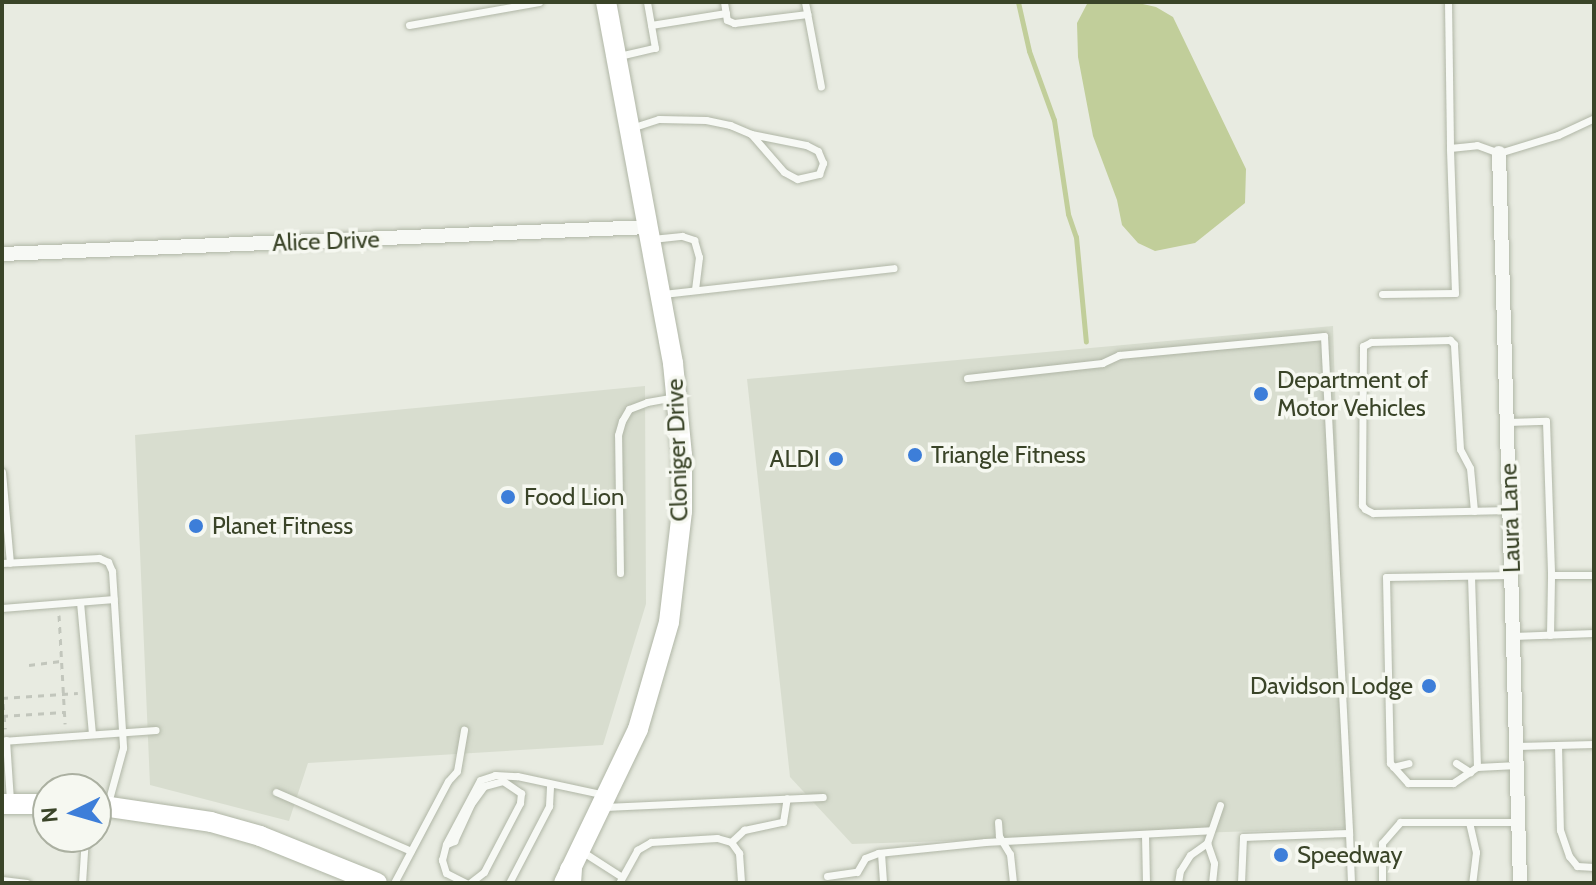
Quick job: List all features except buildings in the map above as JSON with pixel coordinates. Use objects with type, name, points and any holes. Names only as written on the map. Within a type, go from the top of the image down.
[{"type":"main road","name":"Cloniger Drive","points":[[572,872],[638,729],[669,622],[682,511],[677,397],[661,294],[606,2]]},
{"type":"main road","points":[[6,804],[32,804]]},
{"type":"main road","points":[[112,807],[211,822],[260,836],[377,883]]},
{"type":"street","name":"Laura Lane","points":[[1499,153],[1520,883]]},
{"type":"street","name":"Alice Drive","points":[[2,254],[650,233]]},
{"type":"lane","points":[[409,25],[539,2]]},
{"type":"lane","points":[[617,56],[655,48],[647,2]]},
{"type":"lane","points":[[724,2],[727,20],[741,24],[807,14]]},
{"type":"lane","points":[[805,2],[821,87]]},
{"type":"lane","points":[[1382,294],[1455,293],[1448,2]]},
{"type":"lane","points":[[651,25],[726,13]]},
{"type":"lane","points":[[631,128],[659,119],[683,118],[730,125],[751,134],[818,151],[823,163],[819,174],[797,179],[784,172],[751,134]]},
{"type":"lane","points":[[1450,148],[1477,145],[1499,153],[1558,135],[1594,118]]},
{"type":"lane","points":[[650,233],[694,240],[699,257],[695,290]]},
{"type":"lane","points":[[661,294],[894,268]]},
{"type":"lane","points":[[967,378],[1102,363],[1119,355],[1324,336],[1351,883]]},
{"type":"lane","points":[[1474,511],[1470,468],[1460,449],[1454,344],[1450,340],[1371,342],[1363,346],[1362,505],[1373,513],[1474,511],[1510,510]]},
{"type":"lane","points":[[620,573],[618,435],[622,421],[629,409],[638,405],[677,397]]},
{"type":"lane","points":[[1508,422],[1546,421],[1550,635]]},
{"type":"lane","points":[[2,472],[6,563],[99,558],[108,562],[112,571],[123,730],[123,748],[112,778]]},
{"type":"lane","points":[[1512,575],[1386,577],[1393,767],[1408,783],[1453,783],[1473,770],[1517,765]]},
{"type":"lane","points":[[1551,575],[1594,575]]},
{"type":"lane","points":[[1471,576],[1473,770]]},
{"type":"lane","points":[[2,608],[114,599]]},
{"type":"lane","points":[[80,602],[92,733]]},
{"type":"lane","points":[[1513,636],[1594,633]]},
{"type":"lane","points":[[6,804],[4,740],[156,730]]},
{"type":"lane","points":[[394,883],[448,781],[457,771],[464,730]]},
{"type":"lane","points":[[1517,746],[1594,744]]},
{"type":"lane","points":[[1558,745],[1560,830],[1569,856],[1577,866],[1594,867]]},
{"type":"lane","points":[[1393,767],[1409,763]]},
{"type":"lane","points":[[1456,763],[1473,770]]},
{"type":"lane","points":[[440,883],[446,873],[442,860],[446,844],[480,780],[495,775],[550,784],[605,801],[823,797]]},
{"type":"lane","points":[[446,844],[454,841],[471,804],[484,786],[503,781],[521,793],[520,803],[484,872],[468,883],[446,873]]},
{"type":"lane","points":[[509,883],[549,806],[550,784]]},
{"type":"lane","points":[[276,792],[411,851]]},
{"type":"lane","points":[[731,842],[744,830],[783,822],[787,798]]},
{"type":"lane","points":[[1212,883],[1214,863],[1207,843],[1220,805]]},
{"type":"lane","points":[[998,822],[1013,866],[1013,883]]},
{"type":"lane","points":[[1382,883],[1382,843],[1400,822],[1519,822]]},
{"type":"lane","points":[[1469,822],[1476,852],[1472,883]]},
{"type":"lane","points":[[827,876],[857,872],[865,858],[881,853],[985,842],[1003,844],[1211,830]]},
{"type":"lane","points":[[1241,883],[1243,837],[1349,833]]},
{"type":"lane","points":[[1145,835],[1146,883]]},
{"type":"lane","points":[[572,872],[620,880],[637,850],[651,842],[717,838],[731,842],[739,853],[741,883]]},
{"type":"lane","points":[[1178,883],[1180,871],[1190,855],[1207,843]]},
{"type":"lane","points":[[82,883],[84,853]]},
{"type":"lane","points":[[881,853],[883,883]]},
{"type":"lane","points":[[4,881],[27,883]]},
{"type":"path","points":[[58,604],[65,735]]},
{"type":"path","points":[[29,665],[61,661]]},
{"type":"path","points":[[2,692],[4,740]]},
{"type":"path","points":[[2,698],[88,692]]},
{"type":"path","points":[[3,716],[64,712]]},
{"type":"shaded area","points":[[1088,2],[1134,2],[1156,7],[1173,17],[1246,169],[1245,203],[1195,243],[1155,251],[1138,243],[1122,225],[1117,200],[1093,136],[1078,57],[1077,23]]},
{"type":"shaded area","points":[[1333,326],[1349,828],[852,844],[790,777],[747,379]]},
{"type":"shaded area","points":[[645,386],[646,604],[603,745],[308,763],[289,821],[150,785],[135,435]]},
{"type":"waterway","points":[[1018,2],[1029,51],[1054,120],[1068,214],[1076,237],[1086,342]]},
{"type":"place","name":"Department of Motor Vehicles","points":[[1261,394]]},
{"type":"place","name":"Triangle Fitness","points":[[915,455]]},
{"type":"place","name":"ALDI","points":[[836,459]]},
{"type":"place","name":"Food Lion","points":[[508,497]]},
{"type":"place","name":"Planet Fitness","points":[[196,526]]},
{"type":"place","name":"Davidson Lodge","points":[[1429,686]]},
{"type":"place","name":"Speedway","points":[[1281,855]]}]
